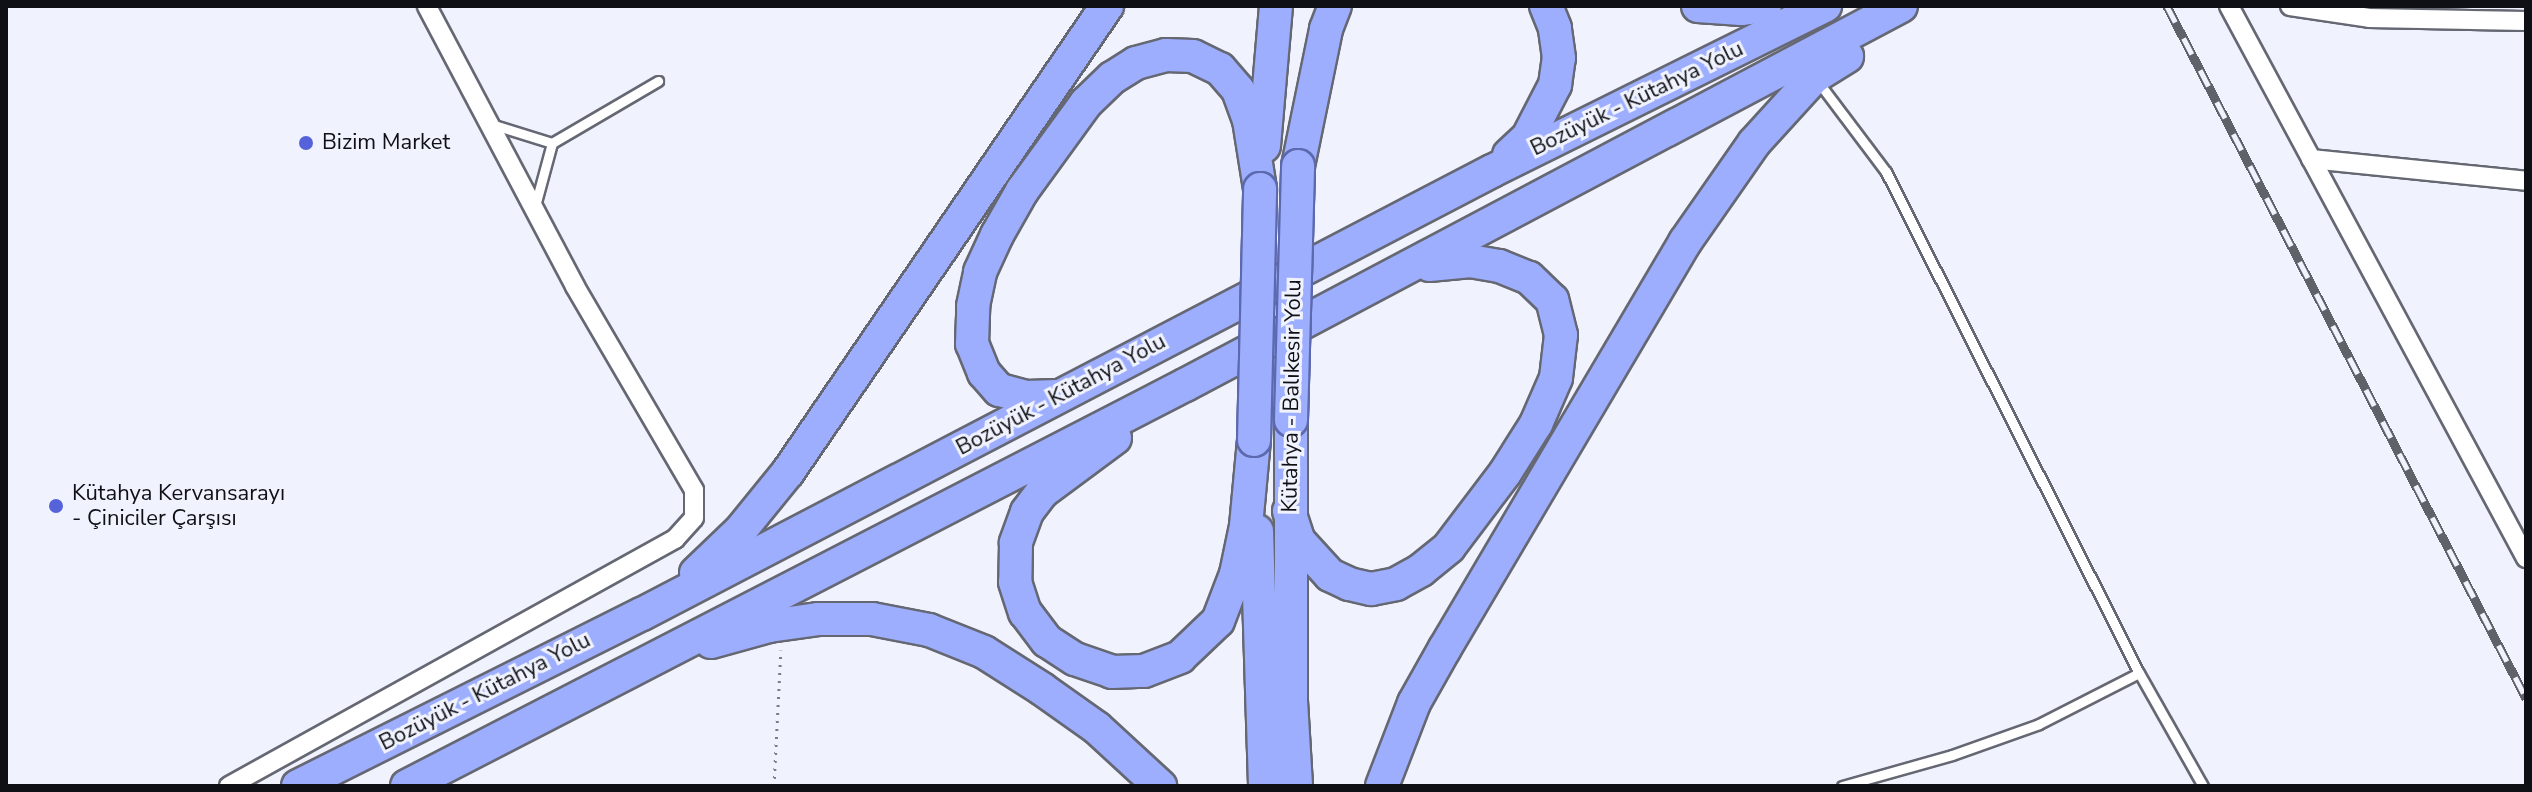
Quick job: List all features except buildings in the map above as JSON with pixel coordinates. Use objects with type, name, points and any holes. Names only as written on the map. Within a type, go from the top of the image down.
[{"type":"highway","points":[[642,614],[721,550],[788,472],[1107,6]]},
{"type":"highway","name":"Kütahya - Balıkesir Yolu","points":[[1265,786],[1254,440],[1260,189],[1276,6]]},
{"type":"highway","name":"Kütahya - Balıkesir Yolu","points":[[1296,786],[1289,511],[1291,420],[1298,166],[1314,6]]},
{"type":"highway","points":[[1298,166],[1326,29],[1335,6]]},
{"type":"highway","points":[[1492,171],[1528,137],[1555,85],[1559,58],[1555,28],[1546,6]]},
{"type":"highway","points":[[1698,6],[1741,9],[1765,6]]},
{"type":"highway","name":"Bozüyük - Kütahya Yolu","points":[[298,786],[642,614],[1492,171],[1825,6]]},
{"type":"highway","name":"Bozüyük - Kütahya Yolu","points":[[407,786],[1402,272],[1901,6]]},
{"type":"highway","points":[[1382,786],[1414,703],[1429,675],[1685,242],[1754,143],[1814,77],[1927,6]]},
{"type":"highway","points":[[1059,395],[1026,397],[999,390],[984,373],[972,344],[973,306],[980,272],[997,235],[1060,134],[1086,103],[1112,78],[1136,63],[1166,55],[1193,56],[1220,69],[1238,90],[1249,120],[1260,189]]},
{"type":"highway","points":[[1289,511],[1299,541],[1330,575],[1371,589],[1396,584],[1421,570],[1449,547],[1505,473],[1536,424],[1556,378],[1561,335],[1552,300],[1529,278],[1499,266],[1446,261],[1402,272]]},
{"type":"highway","points":[[1185,385],[1042,492],[1027,512],[1016,543],[1015,582],[1025,612],[1047,641],[1075,659],[1112,672],[1144,671],[1180,657],[1202,639],[1218,621],[1236,574],[1246,526],[1254,440]]},
{"type":"highway","points":[[643,662],[789,623],[872,619],[929,630],[984,652],[1097,728],[1160,786]]},
{"type":"street","points":[[229,786],[675,539],[694,518],[694,490],[534,209],[427,6]]},
{"type":"street","points":[[2229,6],[2526,558]]},
{"type":"street","points":[[2290,6],[2369,18],[2526,21]]},
{"type":"street","points":[[2311,159],[2526,181]]},
{"type":"lane","points":[[1814,77],[1886,172],[2139,673],[2203,786]]},
{"type":"lane","points":[[534,209],[552,143],[658,81]]},
{"type":"lane","points":[[488,123],[552,143]]},
{"type":"lane","points":[[1842,786],[1952,755],[2039,724],[2139,673]]},
{"type":"path","points":[[774,786],[781,653],[789,623]]},
{"type":"railway","points":[[2167,6],[2526,698]]},
{"type":"place","name":"Bizim Market","points":[[306,143]]},
{"type":"place","name":"Kütahya Kervansarayı - Çiniciler Çarşısı","points":[[56,506]]}]
